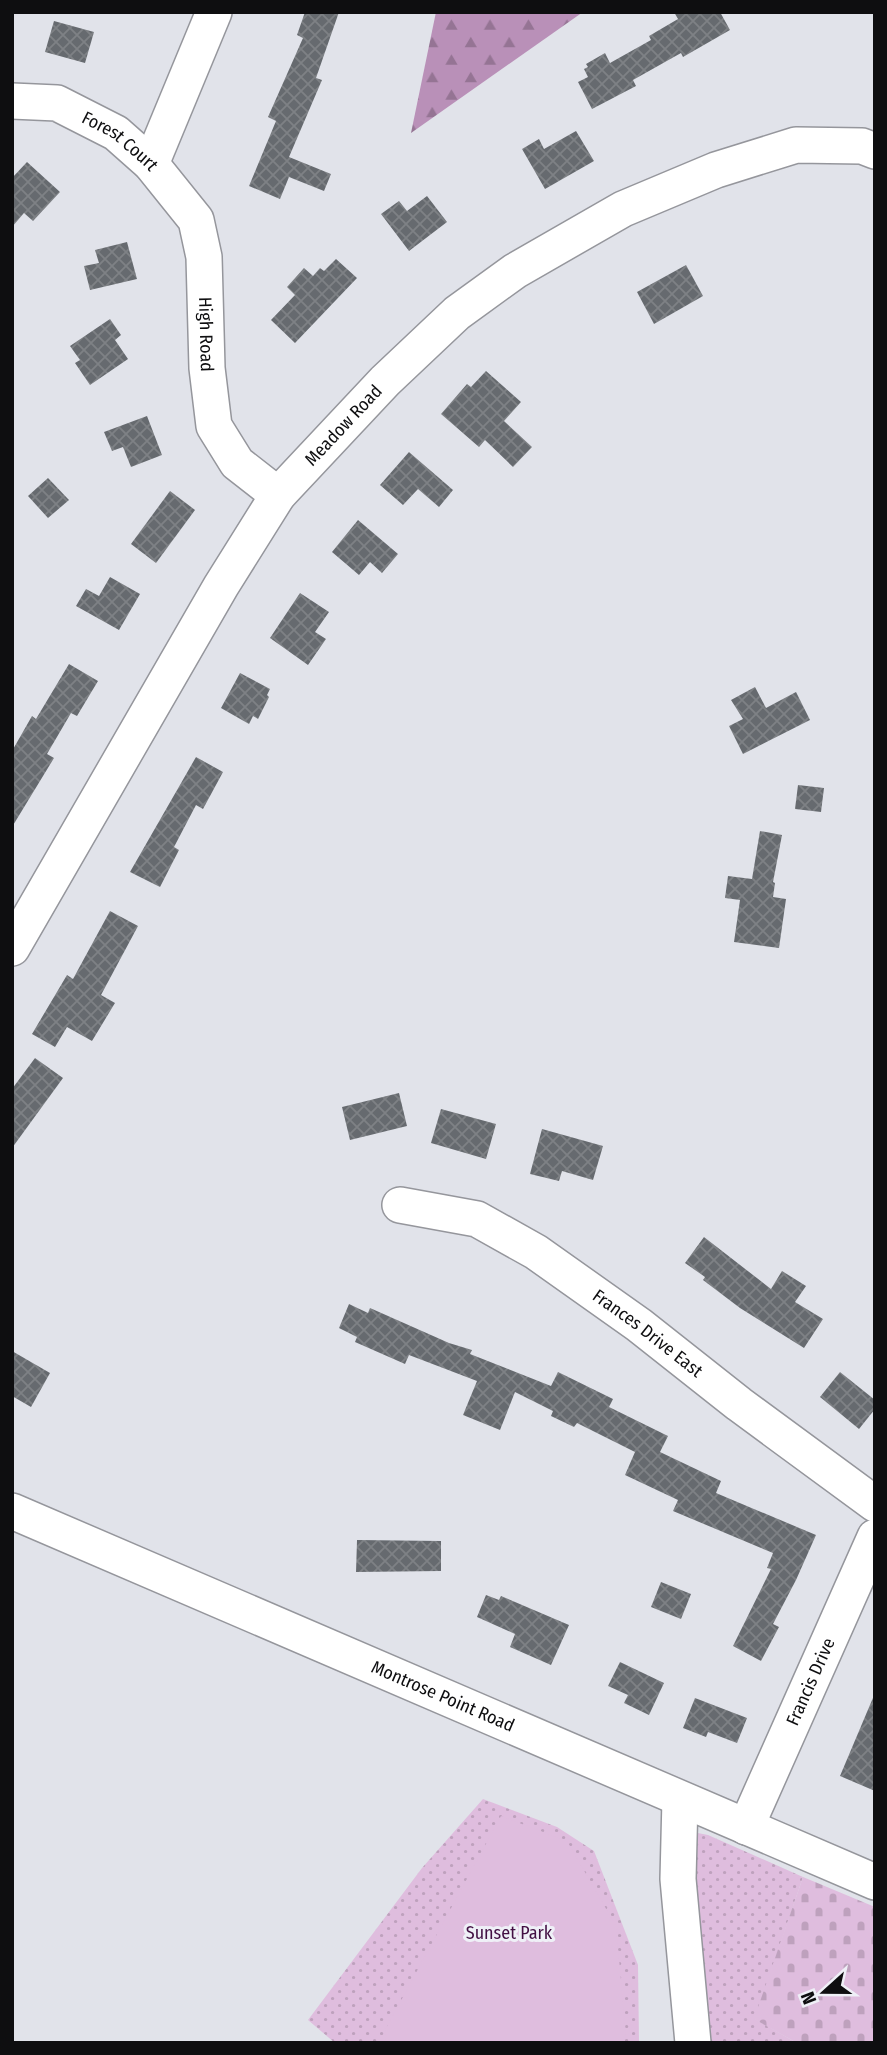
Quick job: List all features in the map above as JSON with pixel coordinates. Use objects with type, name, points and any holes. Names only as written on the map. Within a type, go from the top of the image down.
[{"type":"street","name":"Forest Court","points":[[12,101],[57,103],[116,133],[151,164],[214,12]]},
{"type":"street","name":"Meadow Road","points":[[12,948],[220,586],[278,495],[385,382],[457,313],[527,264],[623,209],[716,170],[796,145],[862,146],[875,150]]},
{"type":"street","name":"High Road","points":[[151,164],[196,220],[204,257],[207,368],[214,426],[237,463],[278,495]]},
{"type":"street","name":"Frances Drive East","points":[[400,1205],[477,1219],[536,1252],[639,1325],[739,1404],[875,1504]]},
{"type":"street","name":"Montrose Point Road","points":[[12,1511],[875,1882]]},
{"type":"street","name":"Francis Drive","points":[[746,1827],[875,1537]]},
{"type":"street","points":[[680,1799],[678,1879],[692,2043]]},
{"type":"green space","points":[[436,12],[583,12],[411,133]]},
{"type":"green space","name":"Sunset Park","points":[[483,1799],[557,1827],[594,1851],[638,1965],[639,2043],[335,2043],[308,2020],[422,1868]]},
{"type":"green space","name":"Sunset Park","points":[[501,1816],[567,1841],[616,1926],[626,2035],[624,2043],[386,2043],[385,2030]]},
{"type":"green space","points":[[662,1826],[708,1835],[803,1877],[755,2019],[797,2043],[677,2043]]},
{"type":"green space","points":[[803,1877],[875,1907],[875,2043],[797,2043],[754,2019]]},
{"type":"building","points":[[305,12],[339,12],[316,78],[322,80],[289,157],[331,174],[324,191],[289,177],[280,199],[249,186],[276,121],[268,117],[303,38],[297,35]]},
{"type":"building","points":[[674,12],[720,12],[730,30],[683,57],[681,53],[633,80],[636,86],[592,109],[578,82],[588,77],[584,69],[588,67],[586,64],[605,53],[610,63],[651,40],[649,36],[678,19]]},
{"type":"building","points":[[54,21],[94,32],[85,63],[45,52]]},
{"type":"building","points":[[576,131],[594,161],[545,189],[522,149],[539,139],[544,149]]},
{"type":"building","points":[[27,162],[60,192],[33,221],[24,213],[12,227],[12,178]]},
{"type":"building","points":[[427,196],[447,222],[409,251],[381,214],[399,201],[407,211]]},
{"type":"building","points":[[127,242],[137,279],[90,290],[84,266],[99,263],[95,250]]},
{"type":"building","points":[[336,259],[357,278],[295,343],[271,320],[295,295],[287,287],[304,268],[313,276],[320,268],[324,271]]},
{"type":"building","points":[[686,265],[703,296],[654,324],[637,292]]},
{"type":"building","points":[[110,319],[121,335],[115,340],[128,359],[90,385],[75,363],[80,360],[70,346]]},
{"type":"building","points":[[486,371],[521,402],[504,421],[532,447],[513,467],[485,440],[479,447],[441,414],[467,384],[471,387]]},
{"type":"building","points":[[147,416],[162,455],[131,467],[123,447],[112,451],[104,432]]},
{"type":"building","points":[[409,452],[453,490],[439,507],[418,489],[403,505],[380,485]]},
{"type":"building","points":[[48,478],[69,500],[48,518],[28,496]]},
{"type":"building","points":[[170,491],[195,510],[156,563],[131,544]]},
{"type":"building","points":[[358,520],[398,554],[382,573],[370,562],[359,575],[332,552]]},
{"type":"building","points":[[110,577],[140,594],[119,630],[76,606],[86,589],[99,596]]},
{"type":"building","points":[[300,593],[329,612],[315,632],[326,639],[308,665],[270,638]]},
{"type":"building","points":[[69,664],[98,681],[77,716],[71,713],[47,754],[54,758],[12,827],[12,751],[32,716],[36,719]]},
{"type":"building","points":[[240,673],[270,689],[258,719],[253,716],[249,724],[221,708]]},
{"type":"building","points":[[755,687],[766,708],[796,692],[810,720],[743,754],[729,726],[743,719],[731,700]]},
{"type":"building","points":[[196,757],[223,772],[203,809],[196,805],[174,847],[179,850],[160,887],[130,872]]},
{"type":"building","points":[[798,785],[824,788],[821,812],[795,809]]},
{"type":"building","points":[[760,831],[782,835],[773,882],[773,897],[786,899],[779,948],[734,942],[740,900],[725,898],[728,876],[752,879]]},
{"type":"building","points":[[110,911],[138,926],[101,995],[115,1003],[92,1041],[67,1027],[55,1047],[32,1034],[67,975],[73,979]]},
{"type":"building","points":[[35,1058],[63,1078],[12,1148],[12,1089]]},
{"type":"building","points":[[399,1093],[407,1126],[350,1140],[342,1107]]},
{"type":"building","points":[[441,1109],[496,1124],[486,1159],[431,1143]]},
{"type":"building","points":[[542,1129],[603,1146],[593,1180],[562,1171],[559,1181],[530,1174]]},
{"type":"building","points":[[704,1237],[771,1289],[782,1271],[806,1286],[795,1302],[823,1319],[804,1348],[740,1308],[685,1263]]},
{"type":"building","points":[[349,1304],[368,1313],[370,1308],[449,1343],[472,1350],[470,1354],[551,1386],[558,1372],[613,1399],[609,1407],[668,1436],[660,1452],[721,1481],[716,1493],[816,1535],[773,1624],[779,1627],[761,1661],[733,1646],[771,1569],[767,1568],[773,1553],[673,1511],[678,1500],[625,1475],[635,1452],[577,1423],[574,1427],[551,1416],[553,1411],[515,1392],[500,1430],[463,1415],[477,1381],[409,1355],[405,1364],[355,1342],[357,1337],[339,1328]]},
{"type":"building","points":[[12,1351],[50,1373],[31,1407],[12,1396]]},
{"type":"building","points":[[840,1372],[875,1400],[875,1409],[859,1429],[820,1397]]},
{"type":"building","points":[[357,1540],[441,1541],[441,1571],[356,1572]]},
{"type":"building","points":[[661,1582],[691,1594],[681,1619],[651,1607]]},
{"type":"building","points":[[486,1595],[499,1600],[501,1596],[569,1625],[551,1665],[510,1647],[515,1634],[477,1617]]},
{"type":"building","points":[[620,1662],[664,1683],[649,1715],[624,1703],[628,1695],[608,1686]]},
{"type":"building","points":[[875,1693],[875,1791],[840,1776]]},
{"type":"building","points":[[695,1698],[747,1718],[737,1743],[708,1732],[706,1737],[683,1728]]}]
